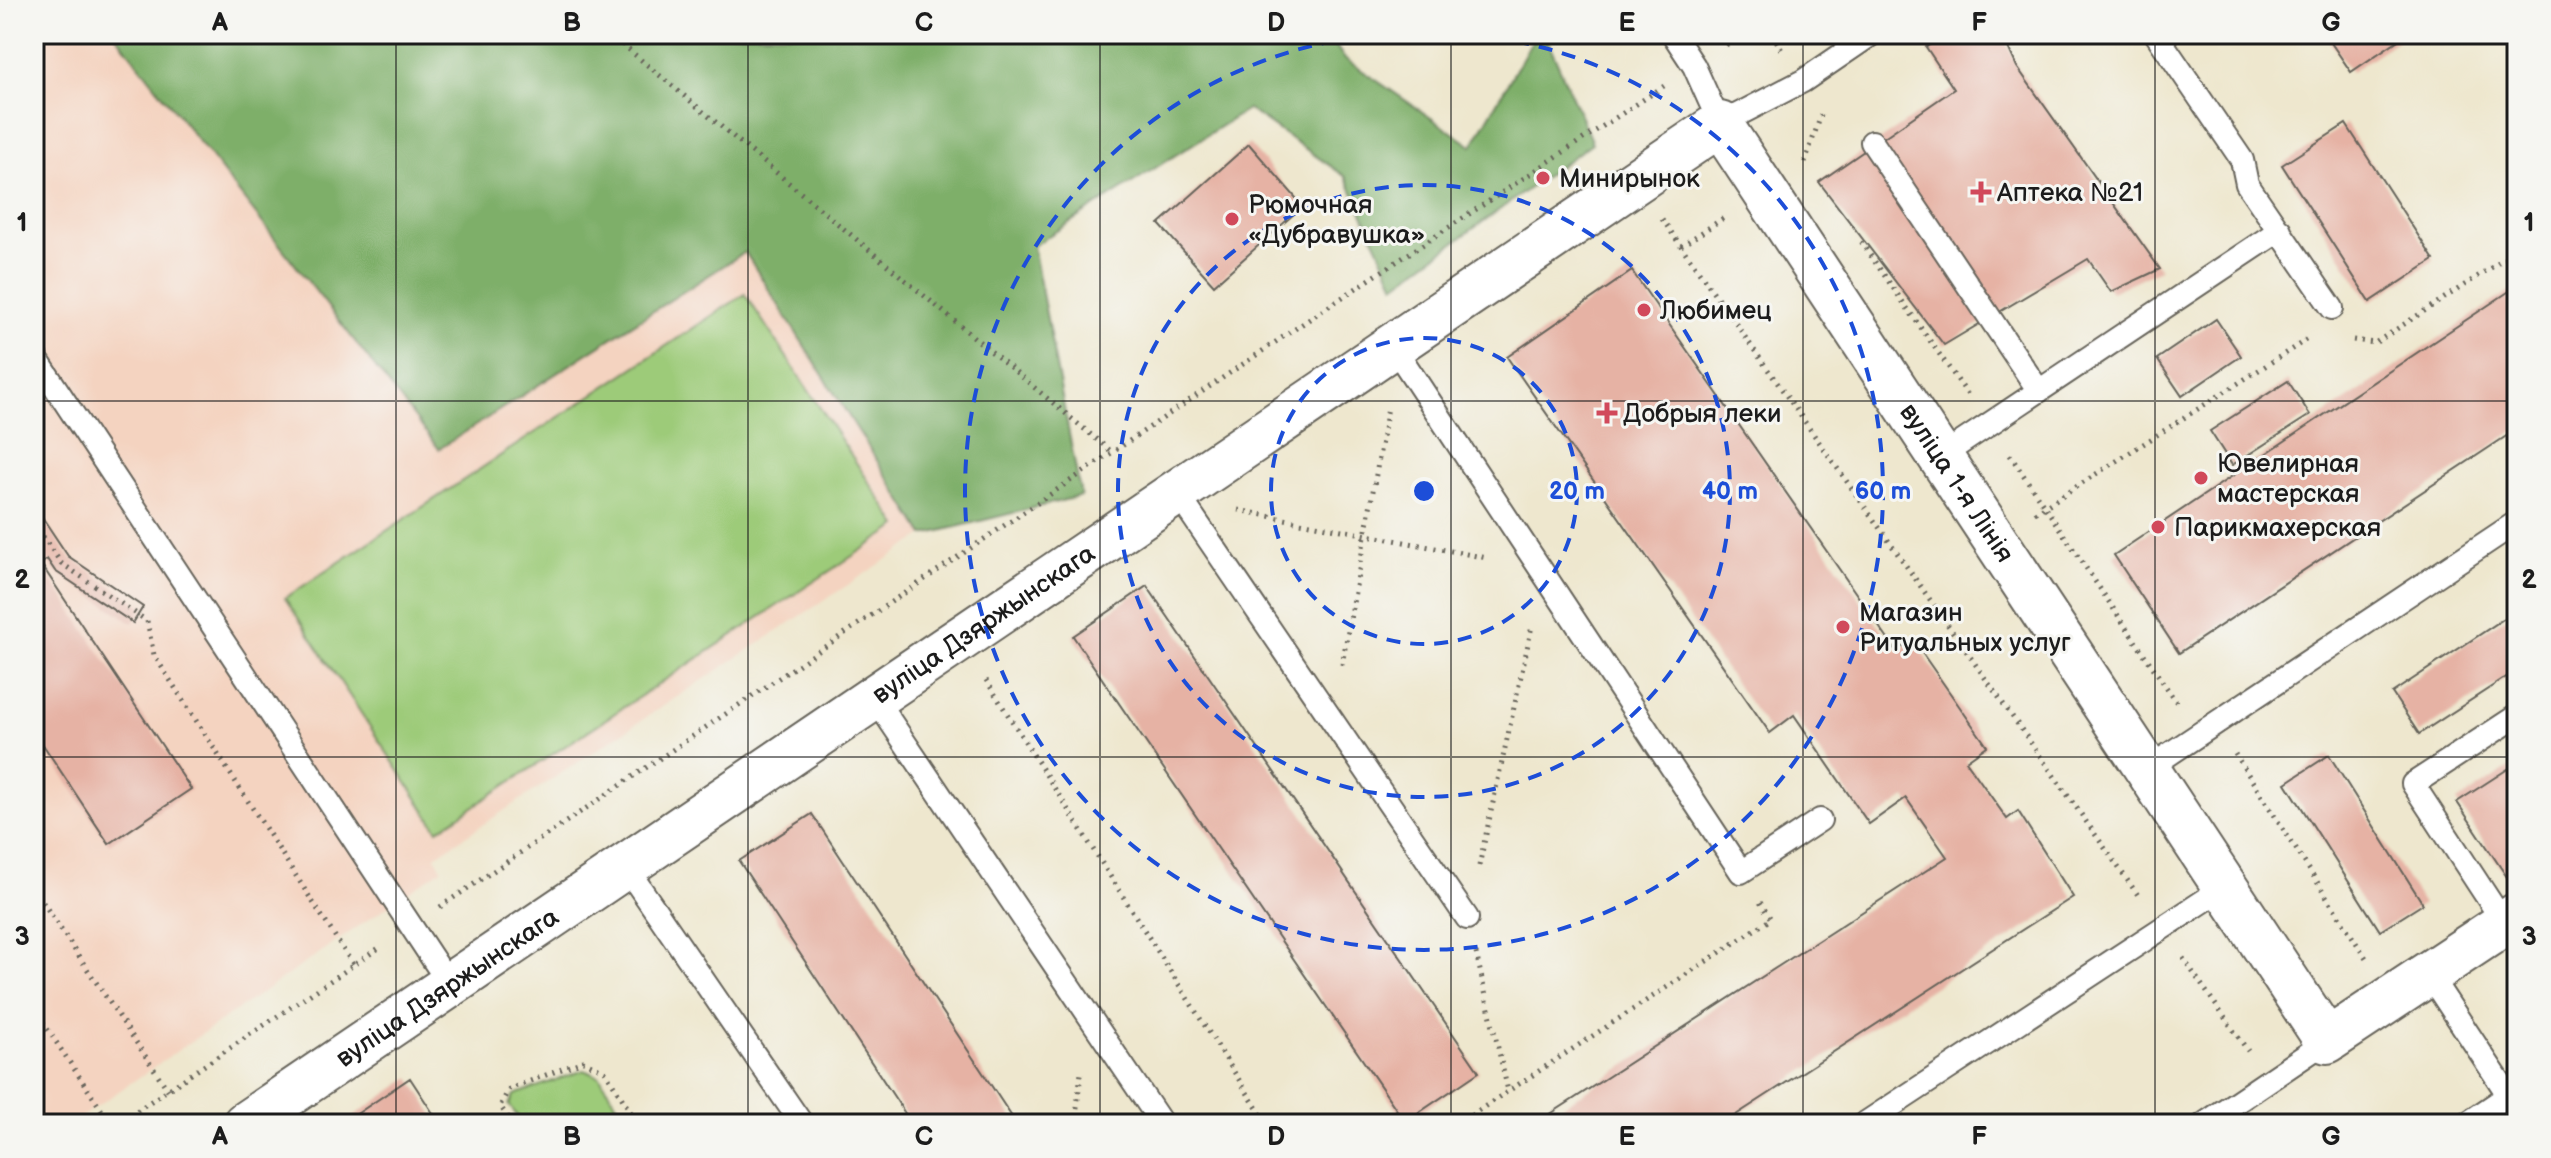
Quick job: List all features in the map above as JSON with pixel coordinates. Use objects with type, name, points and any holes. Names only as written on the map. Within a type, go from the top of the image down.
[{"type":"street","name":"вуліца Дзяржынскага","points":[[245,1124],[1720,124]]},
{"type":"street","name":"вуліца 1-я Лінія","points":[[1720,124],[2327,1041]]},
{"type":"street","points":[[2327,1041],[2511,919]]},
{"type":"lane","points":[[1673,34],[1694,66],[1720,124],[1803,81],[1872,34]]},
{"type":"lane","points":[[2156,34],[2242,160],[2247,184],[2332,308]]},
{"type":"lane","points":[[2513,34],[2517,40]]},
{"type":"lane","points":[[1872,142],[2039,391]]},
{"type":"lane","points":[[1940,457],[2280,230]]},
{"type":"lane","points":[[1393,346],[1741,872],[1820,820]]},
{"type":"lane","points":[[34,355],[450,985]]},
{"type":"lane","points":[[1177,493],[1467,918]]},
{"type":"lane","points":[[2147,769],[2517,522]]},
{"type":"lane","points":[[874,697],[1162,1124]]},
{"type":"lane","points":[[2511,919],[2413,784],[2517,716]]},
{"type":"lane","points":[[625,866],[802,1124]]},
{"type":"lane","points":[[1864,1124],[2225,887]]},
{"type":"lane","points":[[2428,973],[2513,1101],[2466,1124]]},
{"type":"lane","points":[[2218,1120],[2327,1041]]},
{"type":"path","points":[[610,34],[1113,453]]},
{"type":"path","points":[[34,1009],[114,1124],[1743,34]]},
{"type":"path","points":[[1658,212],[2269,1081]]},
{"type":"path","points":[[2345,338],[2375,343],[2517,251]]},
{"type":"path","points":[[1993,537],[2046,507],[2316,333]]},
{"type":"path","points":[[1332,720],[1389,398]]},
{"type":"path","points":[[1228,505],[1240,512],[1366,534],[1542,571],[1467,918],[1508,1091]]},
{"type":"path","points":[[34,523],[61,563],[147,621],[154,655],[354,966]]},
{"type":"path","points":[[39,546],[46,541]]},
{"type":"path","points":[[979,669],[1267,1124]]},
{"type":"path","points":[[2215,723],[2392,998]]},
{"type":"path","points":[[1458,1124],[1771,919],[1741,872]]},
{"type":"path","points":[[34,889],[168,1090]]},
{"type":"path","points":[[513,1124],[500,1106],[509,1089],[583,1061],[605,1071],[638,1124]]},
{"type":"shaded area","points":[[34,34],[115,34],[439,449],[745,251],[924,535],[435,856],[442,869],[71,1124],[34,1124]]},
{"type":"green space","points":[[115,34],[1328,34],[1344,58],[1472,146],[1536,34],[1545,34],[1592,143],[1395,285],[1346,177],[1248,109],[1033,246],[1081,496],[924,535],[745,252],[439,449]]},
{"type":"green space","points":[[745,294],[898,526],[438,830],[285,598]]},
{"type":"green space","points":[[584,1070],[600,1077],[629,1124],[523,1124],[509,1105],[514,1095]]},
{"type":"building","points":[[1947,34],[2002,34],[2017,67],[2160,269],[2111,292],[2088,259],[1944,345],[1819,182],[1954,89],[1926,47]]},
{"type":"building","points":[[2325,34],[2407,34],[2351,72]]},
{"type":"building","points":[[2346,124],[2434,260],[2370,302],[2282,165]]},
{"type":"building","points":[[1249,144],[1303,206],[1214,285],[1159,224]]},
{"type":"building","points":[[1632,271],[1896,651],[1913,640],[1987,746],[1966,761],[2007,819],[2018,811],[2073,897],[1722,1124],[1535,1124],[1947,857],[1906,798],[1869,824],[1794,715],[1770,733],[1507,357]]},
{"type":"building","points":[[2517,286],[2517,429],[2179,653],[2114,555]]},
{"type":"building","points":[[2216,319],[2241,356],[2182,396],[2157,359]]},
{"type":"building","points":[[2288,381],[2310,415],[2232,465],[2210,431]]},
{"type":"building","points":[[34,505],[68,556],[143,607],[133,623],[55,571],[47,559],[41,564],[191,789],[109,844],[34,731]]},
{"type":"building","points":[[1147,586],[1479,1072],[1405,1122],[1073,636]]},
{"type":"building","points":[[2511,614],[2517,623],[2517,670],[2419,734],[2392,693]]},
{"type":"building","points":[[2329,755],[2423,904],[2380,931],[2286,783]]},
{"type":"building","points":[[2517,763],[2517,874],[2509,880],[2457,802]]},
{"type":"building","points":[[812,814],[1012,1117],[1002,1124],[912,1124],[739,861]]},
{"type":"building","points":[[410,1078],[440,1124],[342,1124]]},
{"type":"place","name":"Минирынок","points":[[1543,178]]},
{"type":"place","name":"Аптека №21","points":[[1981,192]]},
{"type":"place","name":"Рюмочная «Дубравушка»","points":[[1232,219]]},
{"type":"place","name":"Любимец","points":[[1644,310]]},
{"type":"place","name":"Добрыя леки","points":[[1607,413]]},
{"type":"place","name":"Ювелирная мастерская","points":[[2201,478]]},
{"type":"place","name":"Парикмахерская","points":[[2158,527]]},
{"type":"place","name":"Магазин Ритуальных услуг","points":[[1843,627]]}]
